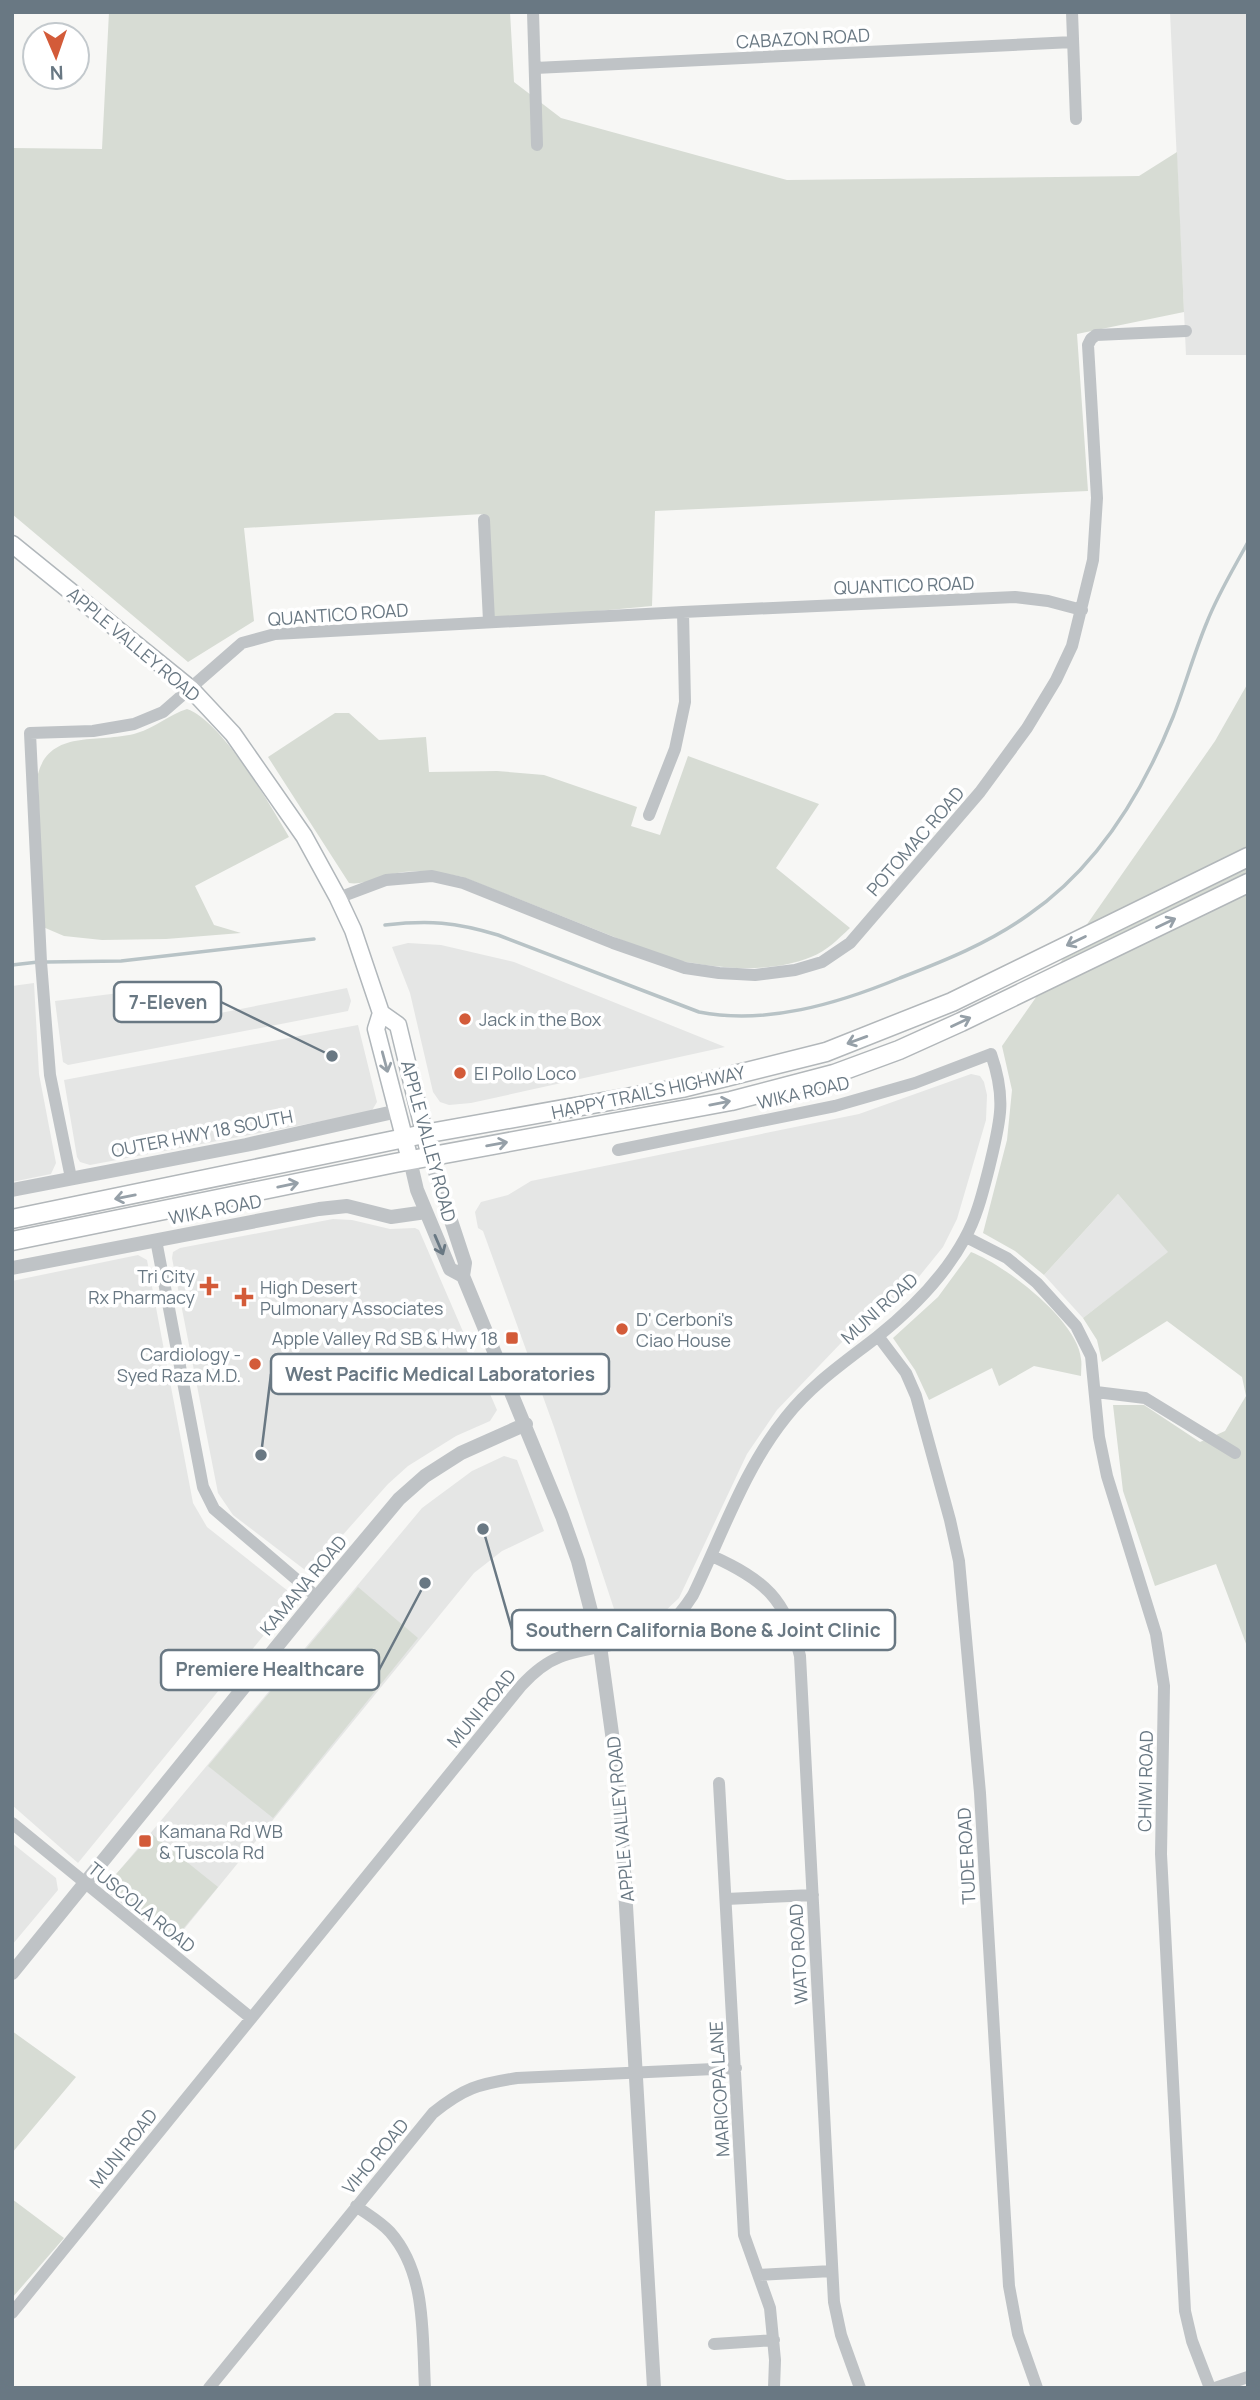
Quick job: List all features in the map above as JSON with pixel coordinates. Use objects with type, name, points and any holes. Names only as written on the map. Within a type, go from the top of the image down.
[{"type":"main road","name":"APPLE VALLEY ROAD","points":[[12,544],[191,689],[233,734],[304,836],[353,930],[381,1013],[376,1029],[410,1160]]},
{"type":"main road","name":"HAPPY TRAILS HIGHWAY","points":[[12,1219],[405,1138],[682,1088],[827,1052],[952,1002],[1248,857]]},
{"type":"main road","name":"HAPPY TRAILS HIGHWAY","points":[[12,1241],[410,1160],[731,1101],[834,1074],[899,1050],[961,1022],[1248,883]]},
{"type":"main road","name":"APPLE VALLEY ROAD","points":[[381,1013],[398,1025],[430,1157]]},
{"type":"street","points":[[533,12],[537,145]]},
{"type":"street","points":[[1072,12],[1076,119]]},
{"type":"street","name":"CABAZON ROAD","points":[[535,68],[1073,42]]},
{"type":"street","name":"POTOMAC ROAD","points":[[338,898],[386,880],[432,876],[463,883],[613,943],[685,968],[755,975],[795,970],[822,962],[850,943],[980,792],[1027,728],[1056,680],[1072,646],[1093,560],[1097,498],[1088,345],[1091,339],[1096,335],[1186,331]]},
{"type":"street","points":[[484,520],[489,621]]},
{"type":"street","name":"QUANTICO ROAD","points":[[71,1178],[50,1077],[41,962],[30,733],[93,730],[134,724],[163,712],[242,643],[275,634],[489,621],[1015,597],[1048,601],[1082,611]]},
{"type":"street","points":[[649,814],[675,749],[685,702],[683,612]]},
{"type":"street","name":"WIKA ROAD","points":[[618,1150],[835,1106],[915,1083],[991,1054]]},
{"type":"street","name":"MUNI ROAD","points":[[12,2313],[520,1686],[538,1669],[558,1657],[642,1637],[667,1625],[681,1612],[693,1595],[754,1463],[774,1432],[802,1398],[832,1370],[878,1336],[917,1301],[942,1273],[966,1237],[986,1177],[1000,1122],[1002,1099],[991,1054]]},
{"type":"street","name":"OUTER HWY 18 SOUTH","points":[[12,1190],[398,1111]]},
{"type":"street","name":"APPLE VALLEY ROAD","points":[[430,1157],[465,1263],[463,1276],[526,1424],[578,1561],[600,1646],[620,1785],[654,2388]]},
{"type":"street","name":"APPLE VALLEY ROAD","points":[[410,1160],[417,1191],[450,1269],[463,1276]]},
{"type":"street","name":"WIKA ROAD","points":[[12,1268],[318,1209],[347,1206],[391,1217],[426,1212]]},
{"type":"street","name":"CHIWI ROAD","points":[[966,1237],[1007,1258],[1037,1283],[1058,1303],[1076,1326],[1091,1356],[1099,1437],[1107,1476],[1156,1634],[1164,1686],[1161,1854],[1185,2311],[1192,2341],[1213,2388]]},
{"type":"street","points":[[156,1240],[203,1487],[214,1509],[317,1597]]},
{"type":"street","name":"TUDE ROAD","points":[[878,1336],[906,1373],[916,1396],[950,1520],[958,1561],[980,1793],[1009,2286],[1018,2334],[1037,2388]]},
{"type":"street","points":[[1096,1392],[1145,1398],[1235,1453]]},
{"type":"street","name":"KAMANA ROAD","points":[[12,1973],[399,1499],[425,1476],[461,1453],[526,1424]]},
{"type":"street","name":"WATO ROAD","points":[[712,1556],[741,1569],[769,1590],[781,1604],[794,1633],[800,1656],[834,2302],[841,2335],[860,2388]]},
{"type":"street","name":"MARICOPA LANE","points":[[719,1783],[744,2235],[770,2308],[774,2340],[774,2388]]},
{"type":"street","name":"TUSCOLA ROAD","points":[[12,1823],[251,2018]]},
{"type":"street","points":[[726,1899],[813,1895]]},
{"type":"street","name":"VIHO ROAD","points":[[209,2388],[433,2113],[457,2094],[486,2083],[517,2078],[736,2068]]},
{"type":"street","points":[[356,2206],[388,2230],[402,2247],[412,2268],[421,2313],[425,2388]]},
{"type":"street","points":[[760,2275],[832,2271]]},
{"type":"street","points":[[713,2344],[774,2340]]},
{"type":"street","points":[[1213,2388],[1248,2377]]},
{"type":"shaded area","points":[[109,12],[510,12],[514,82],[561,118],[787,180],[1139,176],[1177,152],[1184,312],[1077,334],[1088,491],[655,511],[652,606],[489,621],[483,514],[244,528],[254,621],[188,662],[12,514],[12,148],[102,149]]},
{"type":"shaded area","points":[[1170,12],[1248,12],[1248,355],[1186,355]]},
{"type":"shaded area","points":[[1248,683],[1248,1649],[1216,1564],[1155,1586],[1123,1491],[1113,1405],[1144,1405],[1200,1442],[1225,1431],[1246,1396],[1242,1377],[1167,1321],[1102,1362],[1097,1340],[1083,1318],[1168,1252],[1118,1194],[1044,1275],[1015,1251],[983,1233],[1007,1140],[1012,1090],[1002,1046],[1215,741]]},
{"type":"shaded area","points":[[187,709],[201,717],[230,746],[289,837],[195,886],[214,925],[241,933],[166,939],[102,940],[64,936],[43,927],[38,774],[44,759],[65,744],[137,733]]},
{"type":"shaded area","points":[[335,713],[349,713],[379,740],[426,737],[429,772],[497,771],[544,775],[637,807],[631,826],[660,835],[688,756],[819,804],[776,868],[850,928],[822,951],[794,963],[758,968],[721,967],[667,958],[463,877],[410,871],[361,883],[349,883],[268,757]]},
{"type":"shaded area","points":[[408,943],[441,945],[514,962],[725,1047],[471,1103],[449,1105],[440,1102],[433,1092],[410,993],[392,947]]},
{"type":"shaded area","points":[[207,982],[215,1014],[347,988],[351,1001],[348,1011],[68,1065],[63,1062],[55,1001]]},
{"type":"shaded area","points":[[34,983],[39,1074],[56,1163],[51,1174],[12,1182],[12,986]]},
{"type":"shaded area","points":[[358,1025],[377,1102],[371,1112],[90,1165],[80,1162],[77,1157],[64,1080]]},
{"type":"shaded area","points":[[971,1074],[980,1076],[984,1082],[987,1095],[986,1120],[957,1219],[943,1247],[909,1289],[841,1343],[777,1410],[747,1454],[679,1598],[651,1622],[624,1631],[618,1621],[554,1427],[483,1231],[478,1228],[475,1212],[481,1202],[508,1195],[531,1181],[859,1114]]},
{"type":"shaded area","points":[[1118,1194],[1169,1252],[1083,1318],[1044,1275]]},
{"type":"shaded area","points":[[333,1219],[352,1220],[390,1229],[419,1230],[497,1410],[490,1421],[456,1436],[408,1466],[388,1484],[309,1573],[233,1515],[218,1493],[172,1258],[173,1252],[180,1248]]},
{"type":"shaded area","points":[[971,1252],[1020,1282],[1054,1312],[1077,1344],[1081,1376],[1034,1366],[999,1386],[992,1368],[929,1400],[915,1370],[893,1338],[938,1297]]},
{"type":"shaded area","points":[[138,1255],[147,1260],[193,1503],[207,1527],[288,1591],[290,1603],[78,1863],[12,1805],[12,1281]]},
{"type":"shaded area","points":[[504,1456],[517,1460],[544,1531],[502,1551],[474,1573],[172,1944],[110,1894],[108,1884],[422,1508],[472,1471]]},
{"type":"shaded area","points":[[358,1587],[418,1638],[273,1818],[208,1766]]},
{"type":"shaded area","points":[[152,1834],[218,1887],[172,1942],[111,1893],[108,1883]]},
{"type":"shaded area","points":[[12,1843],[56,1878],[58,1890],[12,1945]]},
{"type":"shaded area","points":[[12,2031],[76,2077],[12,2153]]},
{"type":"shaded area","points":[[12,2199],[64,2238],[12,2298]]},
{"type":"waterway","points":[[385,925],[442,923],[483,931],[699,1012],[724,1015],[775,1014],[826,1004],[950,958],[1013,925],[1053,896],[1076,875],[1115,827],[1161,746],[1211,612],[1248,542]]},
{"type":"waterway","points":[[46,962],[121,961],[314,939]]},
{"type":"waterway","points":[[12,965],[38,962]]},
{"type":"place","name":"Jack in the Box","points":[[465,1019]]},
{"type":"place","name":"7-Eleven","points":[[332,1056]]},
{"type":"place","name":"El Pollo Loco","points":[[460,1073]]},
{"type":"place","name":"Tri City Rx Pharmacy","points":[[209,1286]]},
{"type":"place","name":"High Desert Pulmonary Associates","points":[[244,1297]]},
{"type":"place","name":"D' Cerboni's Ciao House","points":[[622,1329]]},
{"type":"place","name":"Apple Valley Rd SB & Hwy 18","points":[[512,1338]]},
{"type":"place","name":"Cardiology - Syed Raza M.D.","points":[[255,1364]]},
{"type":"place","name":"West Pacific Medical Laboratories","points":[[261,1455]]},
{"type":"place","name":"Southern California Bone & Joint Clinic","points":[[483,1529]]},
{"type":"place","name":"Premiere Healthcare","points":[[425,1583]]},
{"type":"place","name":"Kamana Rd WB & Tuscola Rd","points":[[145,1841]]}]
